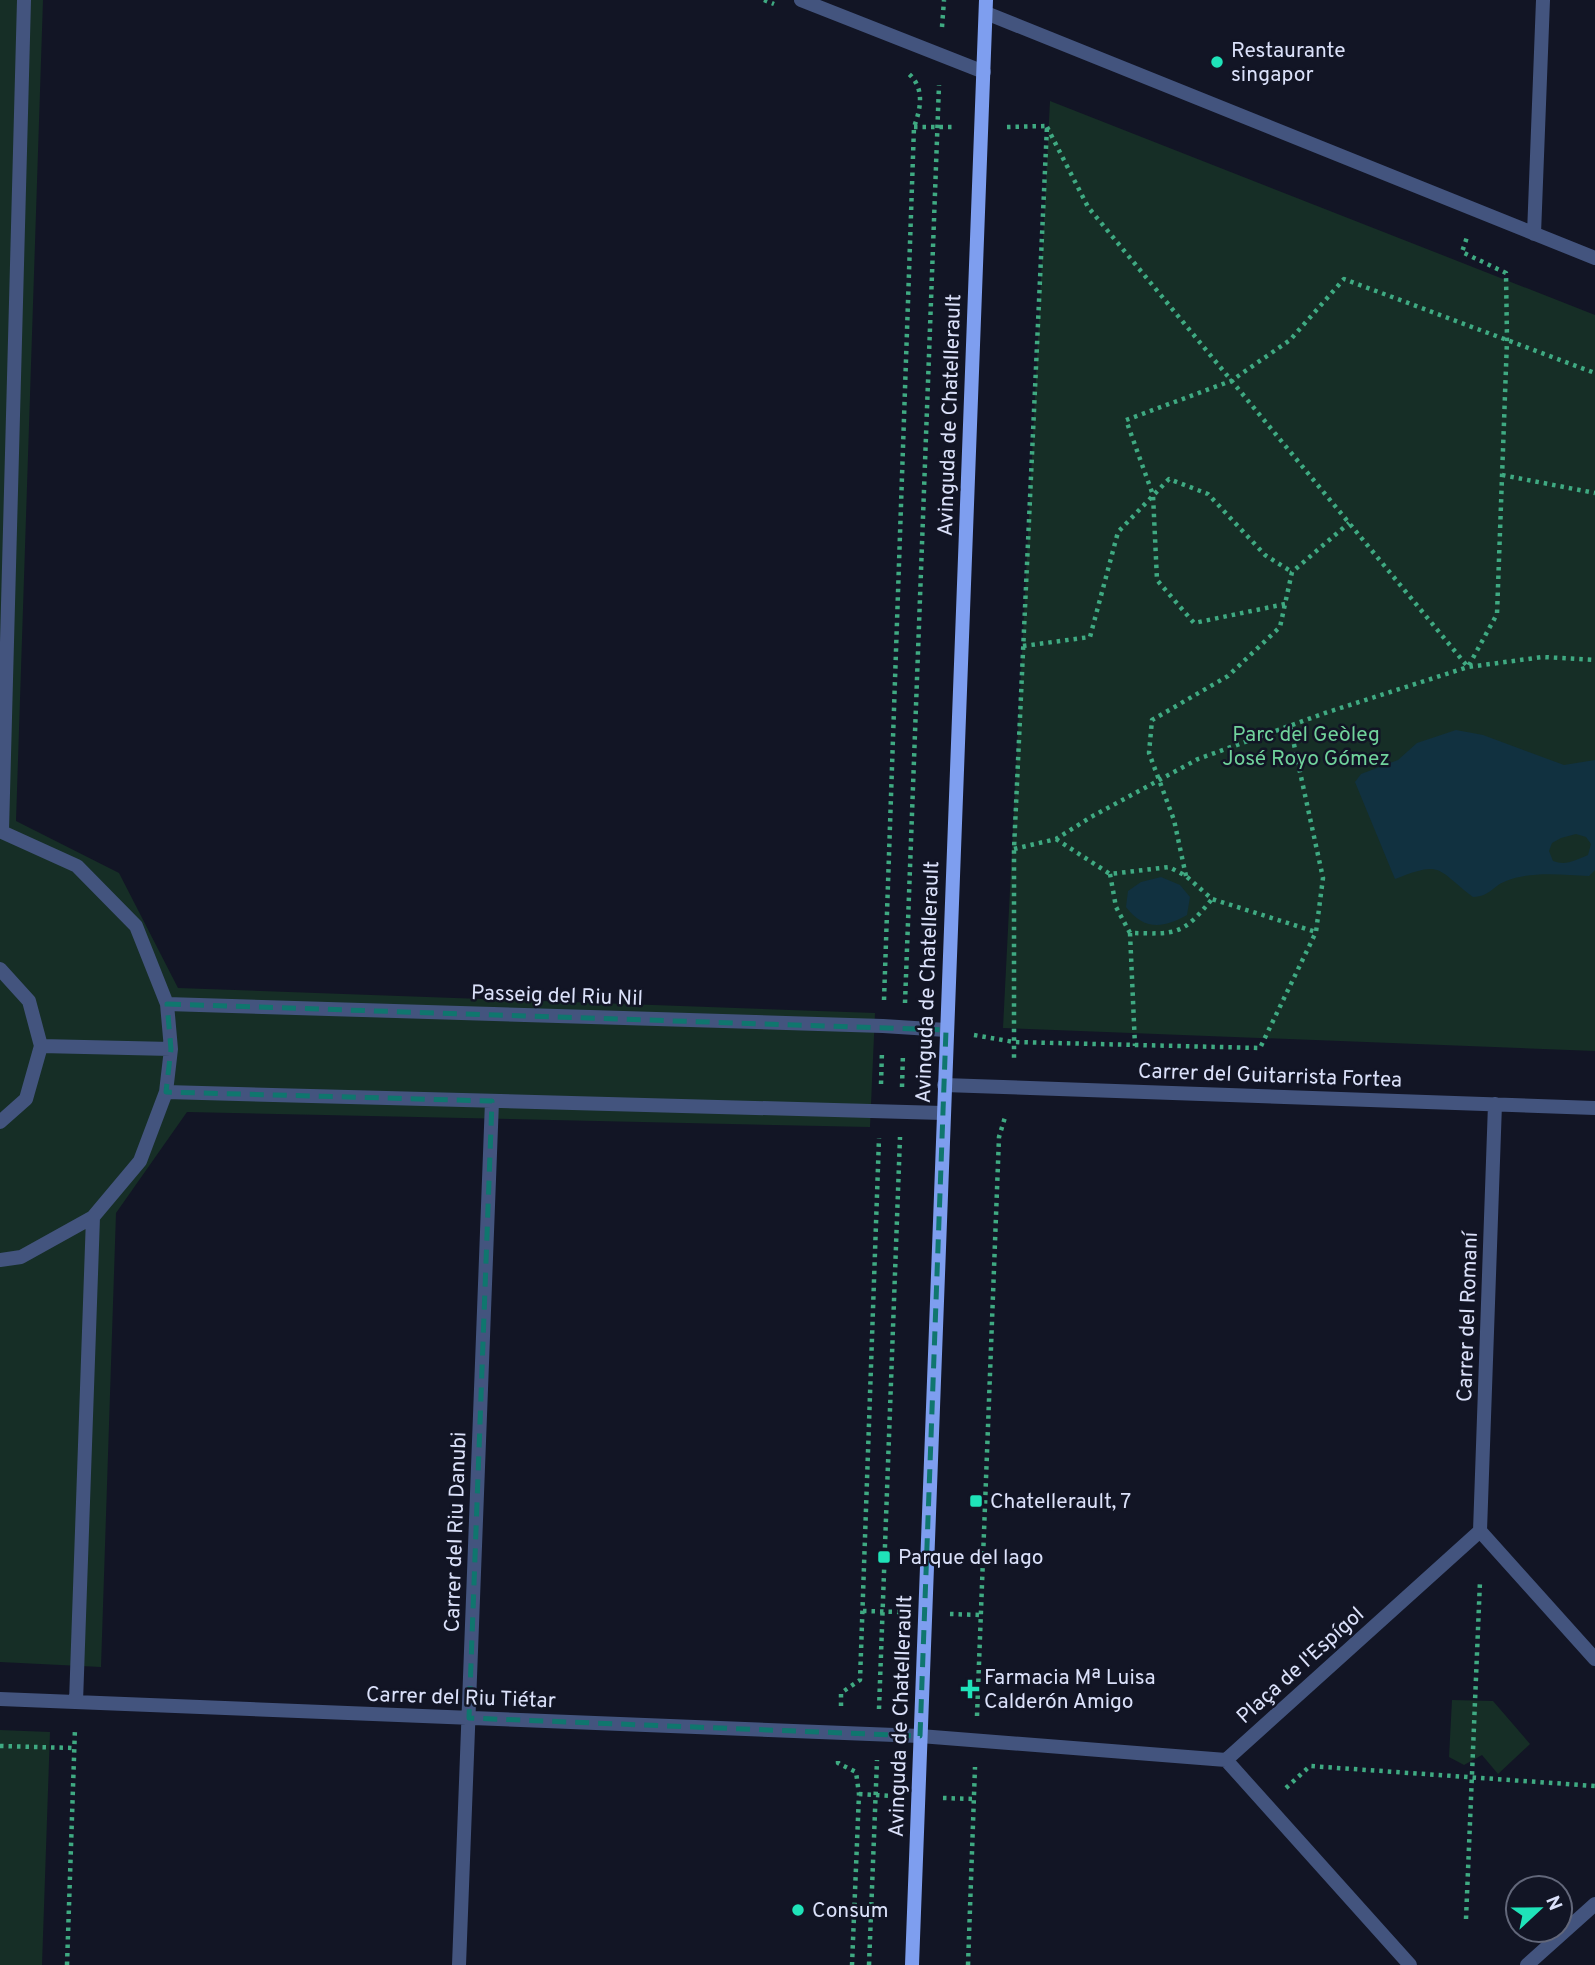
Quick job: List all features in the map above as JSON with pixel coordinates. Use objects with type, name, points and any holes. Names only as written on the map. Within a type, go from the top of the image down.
[{"type":"street","points":[[0,1260],[21,1257],[93,1217],[140,1161],[166,1092],[171,1049],[167,1003],[136,926],[77,866],[1,831],[24,0]]},
{"type":"street","points":[[801,0],[984,72]]},
{"type":"street","points":[[1534,234],[1543,0]]},
{"type":"street","points":[[986,6],[1595,258]]},
{"type":"street","name":"Avinguda de Chatellerault","points":[[912,1965],[986,6]]},
{"type":"street","points":[[0,969],[29,1001],[41,1046],[26,1099],[0,1122]]},
{"type":"street","name":"Passeig del Riu Nil","points":[[167,1003],[946,1030]]},
{"type":"street","points":[[41,1046],[171,1049]]},
{"type":"street","name":"Carrer del Guitarrista Fortea","points":[[944,1085],[1595,1108]]},
{"type":"street","points":[[166,1092],[943,1114]]},
{"type":"street","name":"Carrer del Riu Danubi","points":[[459,1965],[492,1101]]},
{"type":"street","name":"Carrer del Romaní","points":[[1480,1531],[1495,1104]]},
{"type":"street","points":[[76,1702],[93,1217]]},
{"type":"street","points":[[1480,1531],[1595,1659]]},
{"type":"street","name":"Plaça de l'Espígol","points":[[1226,1760],[1480,1531]]},
{"type":"street","name":"Carrer del Riu Tiétar","points":[[0,1699],[920,1736],[1226,1760]]},
{"type":"street","points":[[1226,1760],[1410,1965]]},
{"type":"street","points":[[1527,1965],[1595,1904]]},
{"type":"path","points":[[869,1965],[944,0]]},
{"type":"path","points":[[914,127],[1047,127]]},
{"type":"path","points":[[1047,127],[1088,207],[1468,667]]},
{"type":"path","points":[[968,1965],[999,1137],[1014,1088],[1014,849],[1047,127]]},
{"type":"path","points":[[1468,667],[1497,614],[1507,340],[1506,273],[1462,252],[1478,211]]},
{"type":"path","points":[[1285,604],[1194,623],[1157,580],[1153,495],[1126,420],[1231,381],[1290,340],[1344,279],[1595,373]]},
{"type":"path","points":[[1502,475],[1595,493]]},
{"type":"path","points":[[1023,646],[1090,637],[1118,532],[1170,479],[1208,494],[1265,555],[1292,572]]},
{"type":"path","points":[[1186,876],[1174,820],[1149,753],[1152,720],[1228,676],[1280,627],[1292,572],[1349,523]]},
{"type":"path","points":[[1014,849],[1056,839],[1198,759],[1468,667],[1544,657],[1595,660]]},
{"type":"path","points":[[946,1030],[1014,1042],[1260,1048],[1316,932],[1323,878],[1290,726]]},
{"type":"path","points":[[1056,839],[1110,874],[1169,867],[1186,876],[1212,900],[1316,932]]},
{"type":"path","points":[[1110,874],[1116,907],[1130,933],[1135,1046]]},
{"type":"path","points":[[1130,933],[1172,933],[1193,923],[1212,900]]},
{"type":"path","points":[[1466,1919],[1480,1581]]},
{"type":"path","points":[[67,1965],[76,1702]]},
{"type":"path","points":[[0,1746],[74,1748]]},
{"type":"path","points":[[1266,1805],[1310,1766],[1595,1786]]},
{"type":"highlighted area","points":[[167,1004],[946,1030],[920,1736],[469,1718],[492,1101],[166,1092],[171,1049]]},
{"type":"green space","points":[[0,0],[43,0],[16,821],[119,873],[178,988],[875,1013],[870,1127],[187,1112],[116,1213],[101,1667],[0,1662]]},
{"type":"green space","name":"Parc del Geòleg José Royo Gómez","points":[[1050,101],[1595,315],[1595,1051],[1003,1028]]},
{"type":"green space","points":[[1452,1700],[1493,1701],[1530,1744],[1498,1774],[1482,1755],[1464,1765],[1449,1757]]},
{"type":"green space","points":[[0,1730],[50,1732],[42,1965],[0,1965]]},
{"type":"water","points":[[1456,730],[1483,735],[1564,765],[1595,760],[1595,870],[1589,876],[1547,874],[1515,878],[1501,883],[1484,895],[1473,897],[1438,870],[1422,870],[1395,879],[1355,782],[1361,774],[1398,760],[1417,743]],"holes":[[[1576,834],[1586,837],[1591,844],[1588,855],[1567,863],[1553,861],[1549,851],[1552,843]]]},
{"type":"water","points":[[1161,877],[1180,885],[1190,897],[1187,915],[1169,923],[1154,925],[1140,920],[1126,907],[1128,891],[1141,882]]},
{"type":"place","name":"Restaurante singapor","points":[[1217,62]]},
{"type":"place","name":"Chatellerault, 7","points":[[976,1501]]},
{"type":"place","name":"Parque del lago","points":[[884,1557]]},
{"type":"place","name":"Farmacia Mª Luisa Calderón Amigo","points":[[970,1689]]},
{"type":"place","name":"Consum","points":[[798,1910]]}]
